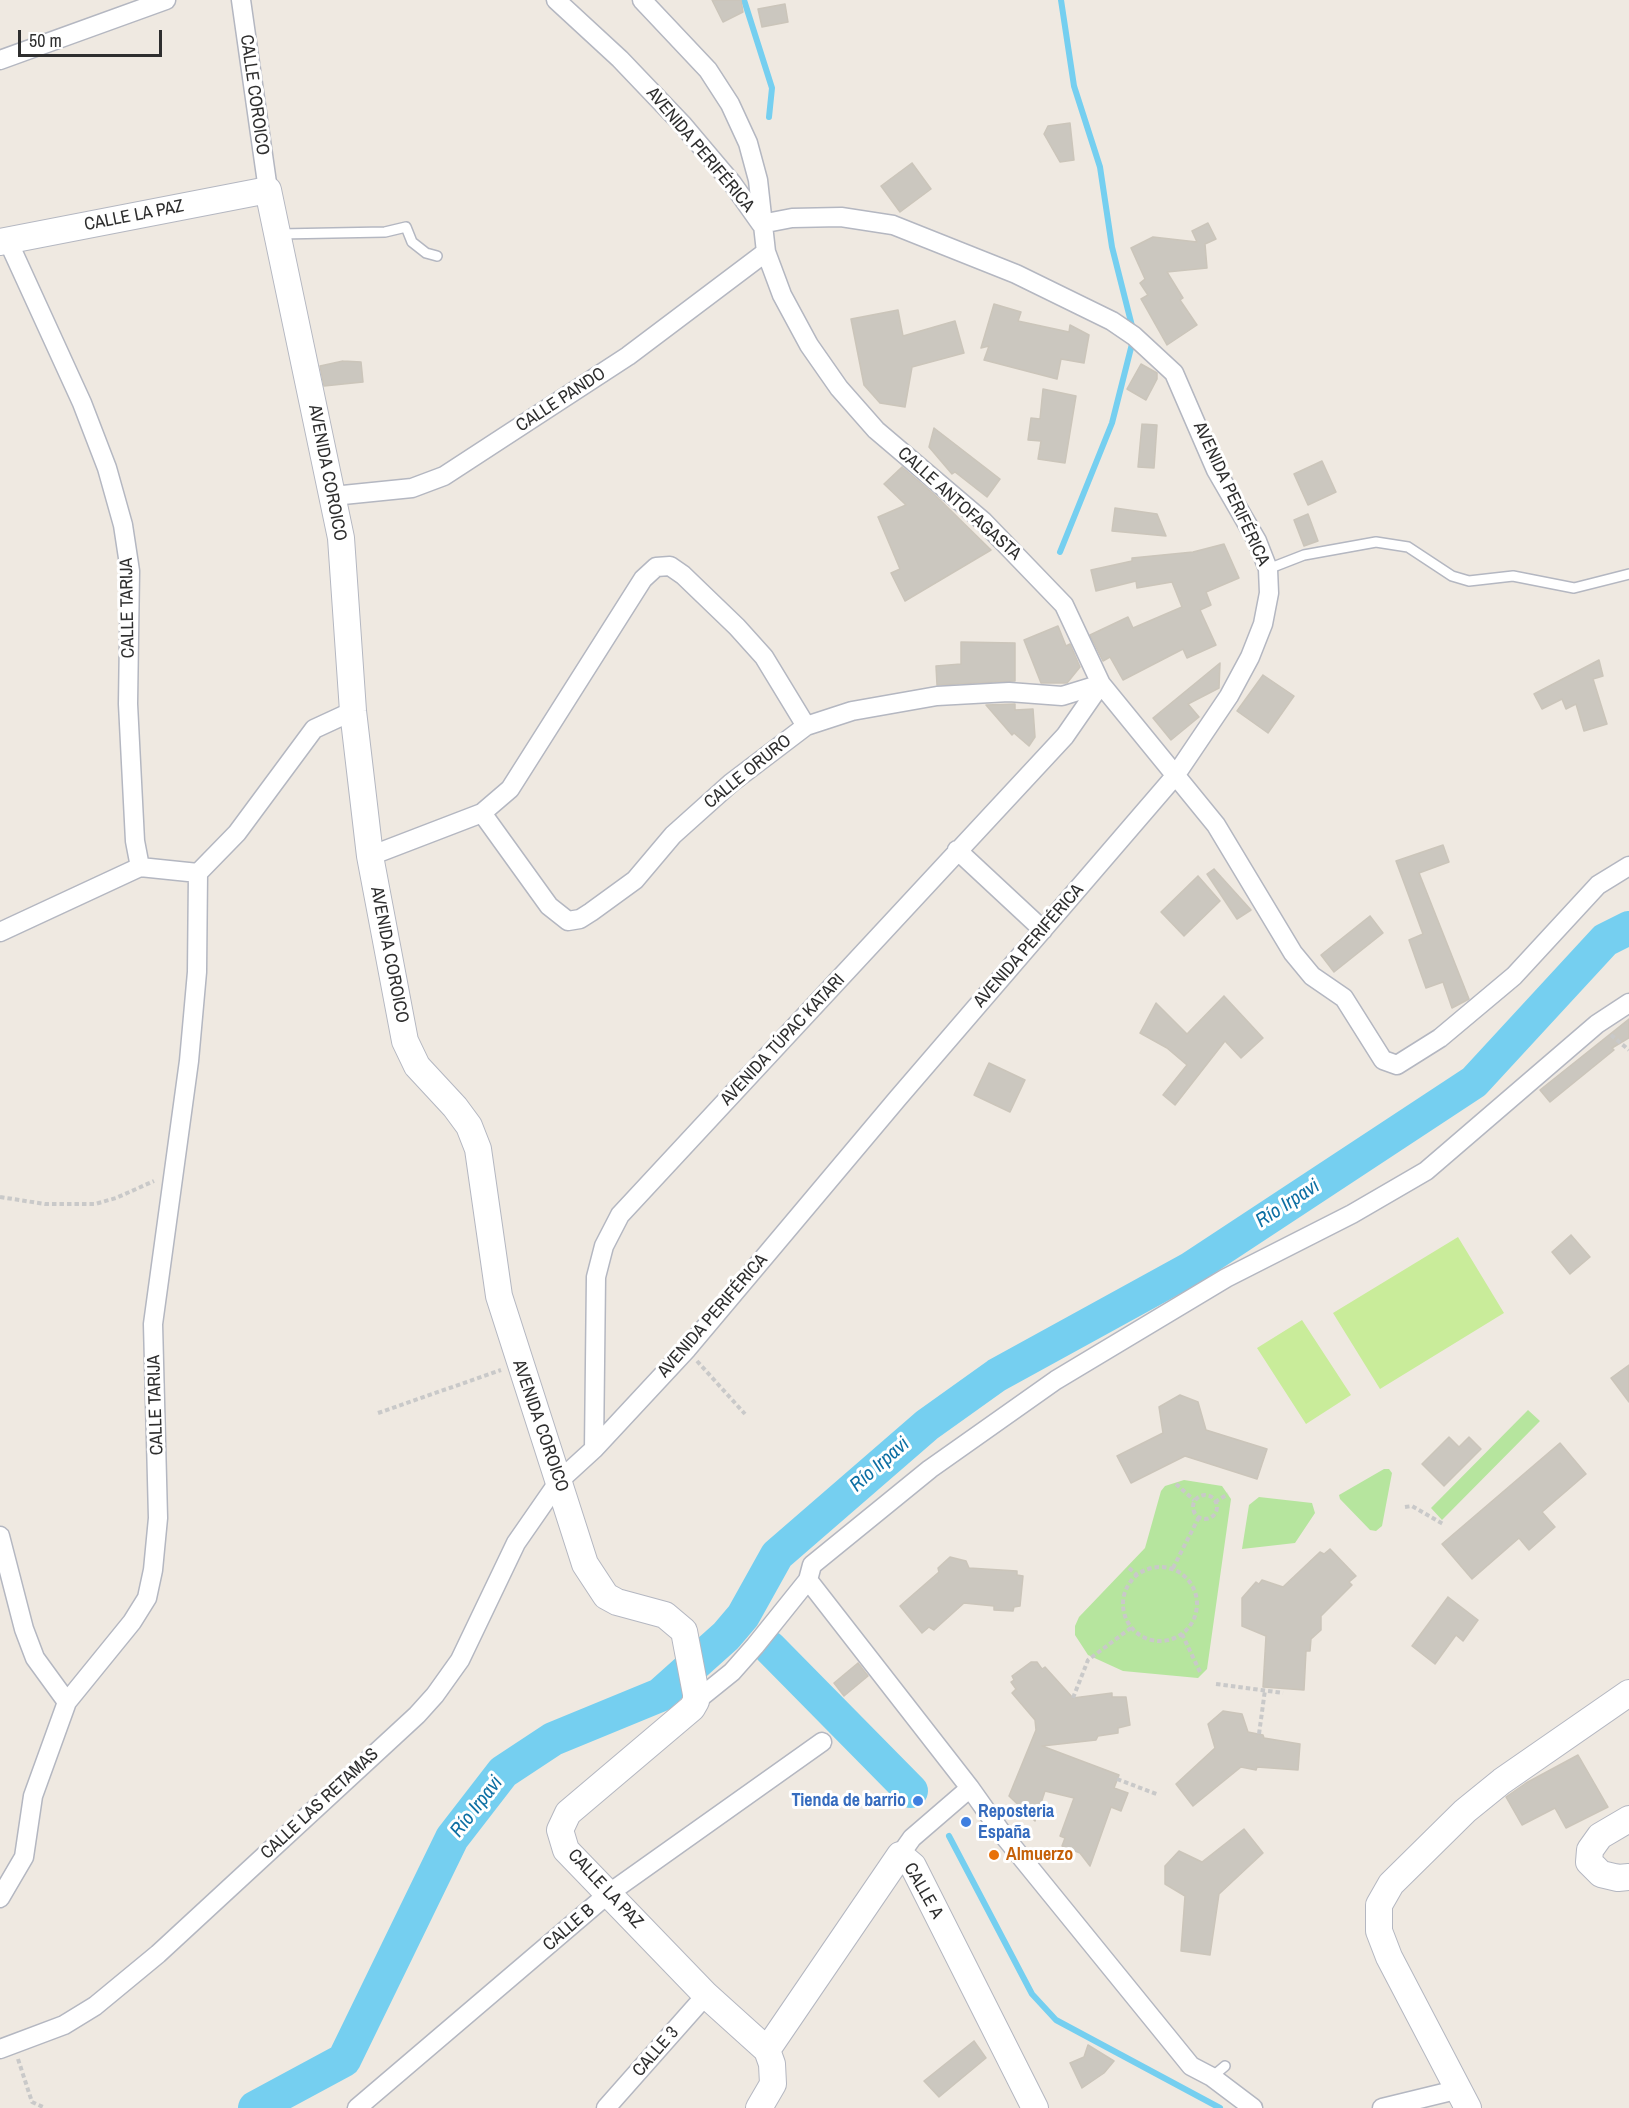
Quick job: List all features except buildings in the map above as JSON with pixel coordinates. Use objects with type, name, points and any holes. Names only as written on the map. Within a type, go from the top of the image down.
[{"type":"main road","name":"AVENIDA COROICO","points":[[268,190],[341,538],[353,711],[370,856],[405,1041],[417,1066],[456,1107],[470,1126],[478,1149],[499,1296],[518,1363],[585,1564],[598,1586],[617,1602],[665,1615],[684,1631],[696,1694]]},
{"type":"main road","name":"CALLE LA PAZ","points":[[4,242],[268,190]]},
{"type":"main road","points":[[1464,2099],[1389,1957],[1379,1931],[1379,1905],[1391,1884],[1465,1811],[1502,1781],[1629,1693]]},
{"type":"main road","name":"CALLE LA PAZ","points":[[696,1694],[692,1708],[567,1813],[560,1830],[566,1850],[706,1995],[767,2050]]},
{"type":"main road","points":[[1629,1819],[1600,1836],[1590,1850],[1589,1862],[1601,1874],[1618,1878],[1629,1877]]},
{"type":"main road","name":"CALLE A","points":[[767,2050],[900,1854],[913,1866],[1035,2108]]},
{"type":"main road","points":[[767,2050],[773,2084],[768,2105]]},
{"type":"street","points":[[0,60],[166,0]]},
{"type":"street","name":"CALLE COROICO","points":[[241,0],[268,190]]},
{"type":"street","name":"AVENIDA PERIFÉRICA","points":[[556,0],[620,58],[683,125],[732,183],[761,224],[792,218],[841,217],[892,225],[1016,274],[1120,326],[1174,373],[1215,470],[1257,541],[1268,569],[1269,593],[1263,624],[1250,657],[1229,696],[1175,776],[687,1349],[594,1449],[559,1481]]},
{"type":"street","name":"CALLE ANTOFAGASTA","points":[[642,0],[708,70],[730,104],[748,143],[758,180],[761,224],[766,252],[787,305],[809,345],[839,388],[876,430],[983,521],[1064,605],[1101,684],[1216,825],[1293,953],[1312,976],[1344,998],[1383,1060],[1397,1065],[1440,1038],[1514,976],[1582,900],[1599,885],[1629,866]]},
{"type":"street","name":"CALLE TARIJA","points":[[4,242],[82,403],[107,468],[123,525],[130,571],[128,704],[135,841],[140,867]]},
{"type":"street","name":"CALLE PANDO","points":[[333,496],[412,488],[444,476],[628,356],[766,252]]},
{"type":"street","points":[[370,856],[482,813],[510,789],[643,579],[656,567],[670,566],[683,575],[736,627],[764,657],[806,726]]},
{"type":"street","name":"CALLE ORURO","points":[[482,813],[559,917],[568,921],[580,919],[635,880],[681,828],[731,783],[806,726],[852,711],[937,696],[1009,692],[1062,696],[1101,684]]},
{"type":"street","name":"AVENIDA TÚPAC KATARI","points":[[594,1449],[596,1277],[604,1246],[620,1215],[1065,736],[1101,684]]},
{"type":"street","points":[[0,932],[140,867],[198,873],[237,833],[314,729],[353,711]]},
{"type":"street","points":[[957,850],[1043,930]]},
{"type":"street","name":"CALLE TARIJA","points":[[0,1898],[24,1857],[33,1796],[67,1702],[132,1622],[147,1598],[153,1570],[158,1518],[153,1324],[189,1061],[197,972],[198,873]]},
{"type":"street","points":[[696,1694],[732,1672],[808,1580],[812,1565],[930,1468],[1056,1380],[1226,1278],[1352,1214],[1426,1171],[1598,1024],[1629,1003]]},
{"type":"street","name":"CALLE LAS RETAMAS","points":[[7,2047],[64,2025],[95,2006],[158,1954],[417,1715],[460,1660],[516,1544],[559,1481]]},
{"type":"street","points":[[0,1536],[24,1629],[36,1658],[67,1702]]},
{"type":"street","points":[[808,1580],[970,1788],[1004,1836],[1191,2066],[1218,2072],[1253,2108]]},
{"type":"street","name":"CALLE B","points":[[366,2106],[608,1894],[822,1742]]},
{"type":"street","points":[[900,1854],[912,1838],[970,1788]]},
{"type":"street","name":"CALLE 3","points":[[606,2108],[706,1995]]},
{"type":"street","points":[[1382,2108],[1464,2099]]},
{"type":"lane","points":[[277,234],[385,232],[406,227],[412,242],[426,253],[437,256]]},
{"type":"lane","points":[[1268,569],[1304,555],[1376,542],[1408,547],[1452,576],[1469,581],[1513,576],[1574,588],[1629,574]]},
{"type":"path","points":[[0,1197],[45,1204],[95,1204],[116,1198],[174,1172]]},
{"type":"path","points":[[687,1349],[745,1414]]},
{"type":"path","points":[[378,1413],[518,1363]]},
{"type":"path","points":[[1176,1484],[1194,1500],[1194,1511],[1199,1517]]},
{"type":"path","points":[[1215,1502],[1228,1494]]},
{"type":"path","points":[[1194,1500],[1204,1495],[1211,1497],[1215,1502],[1216,1510],[1211,1516],[1199,1517]]},
{"type":"path","points":[[1405,1507],[1412,1506],[1443,1524]]},
{"type":"path","points":[[1173,1568],[1199,1517]]},
{"type":"path","points":[[1129,1568],[1137,1575]]},
{"type":"path","points":[[1148,1568],[1173,1568],[1184,1575],[1196,1594],[1195,1618],[1182,1634],[1168,1640],[1156,1641],[1145,1637],[1132,1627],[1124,1608],[1124,1596],[1129,1584],[1137,1575],[1148,1568]]},
{"type":"path","points":[[1073,1698],[1088,1660],[1132,1627]]},
{"type":"path","points":[[1182,1634],[1201,1674]]},
{"type":"path","points":[[1216,1684],[1283,1693]]},
{"type":"path","points":[[1259,1734],[1265,1690]]},
{"type":"path","points":[[1117,1779],[1159,1795]]},
{"type":"path","points":[[7,2047],[32,2102],[45,2108]]},
{"type":"green space","points":[[1458,1237],[1504,1313],[1380,1389],[1333,1313]]},
{"type":"green space","points":[[1302,1320],[1351,1395],[1306,1424],[1257,1348]]},
{"type":"green space","points":[[1528,1410],[1540,1421],[1442,1520],[1431,1508]]},
{"type":"green space","points":[[1384,1469],[1389,1469],[1392,1473],[1382,1526],[1376,1531],[1370,1530],[1340,1499],[1339,1495]]},
{"type":"green space","points":[[1184,1480],[1222,1486],[1231,1499],[1207,1669],[1198,1678],[1123,1671],[1088,1655],[1075,1635],[1075,1626],[1079,1617],[1145,1548],[1161,1491],[1165,1486]]},
{"type":"green space","points":[[1259,1497],[1312,1503],[1315,1513],[1295,1543],[1242,1549],[1249,1505]]},
{"type":"waterway","points":[[744,0],[772,88],[769,117]]},
{"type":"waterway","points":[[1061,0],[1074,86],[1100,167],[1112,247],[1133,330]]},
{"type":"waterway","points":[[1060,552],[1112,423],[1133,340]]},
{"type":"waterway","name":"Río Irpavi","points":[[255,2108],[344,2060],[452,1838],[503,1772],[553,1739],[660,1695],[726,1636],[743,1616],[777,1555],[927,1425],[997,1375],[1190,1269],[1474,1082],[1605,940],[1629,928]]},
{"type":"waterway","points":[[770,1648],[911,1791]]},
{"type":"waterway","points":[[949,1836],[1032,1994],[1056,2020],[1220,2108]]},
{"type":"place","name":"Tienda de barrio","points":[[918,1801]]},
{"type":"place","name":"Reposteria España","points":[[966,1822]]},
{"type":"place","name":"Almuerzo","points":[[994,1855]]}]
